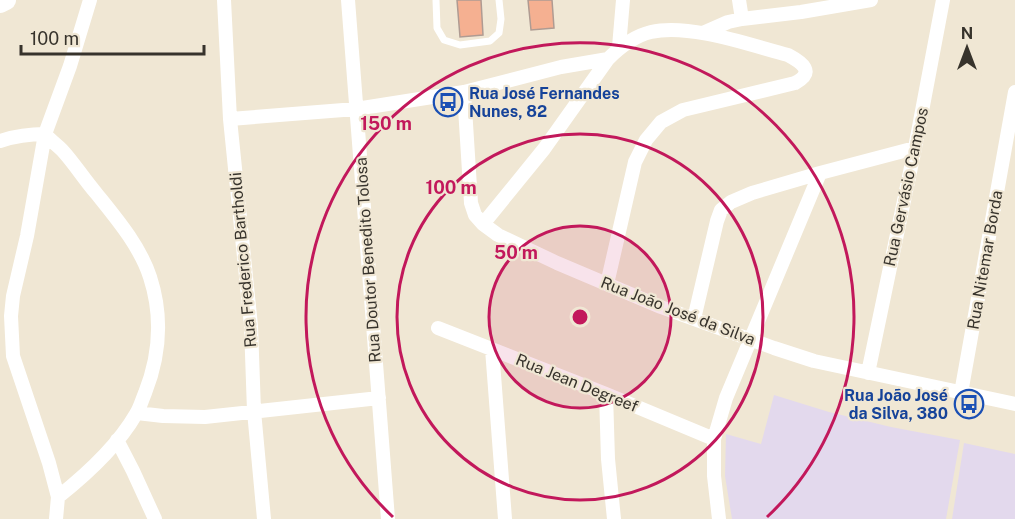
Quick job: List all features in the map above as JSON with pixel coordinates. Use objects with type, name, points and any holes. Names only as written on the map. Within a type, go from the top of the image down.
[{"type":"main road","points":[[0,3],[6,0]]},
{"type":"street","points":[[56,519],[58,497],[49,463],[7,358],[13,296],[27,236],[45,134],[70,66],[90,0]]},
{"type":"street","name":"Rua Frederico Bartholdi","points":[[224,0],[230,119],[251,326],[254,411],[264,519]]},
{"type":"street","name":"Rua Doutor Benedito Tolosa","points":[[348,0],[388,519]]},
{"type":"street","points":[[619,47],[623,0]]},
{"type":"street","points":[[739,0],[742,19]]},
{"type":"street","points":[[703,33],[721,24],[742,19],[871,0]]},
{"type":"street","name":"Rua Gervásio Campos","points":[[868,373],[943,0]]},
{"type":"street","points":[[464,92],[471,203],[475,215],[483,224],[544,149],[608,59],[619,47],[637,37],[668,29],[703,33],[788,55],[804,65],[806,70],[803,78],[795,83],[683,110],[662,122],[646,140],[635,162],[607,284]]},
{"type":"street","points":[[230,119],[356,109],[464,92],[608,59]]},
{"type":"street","name":"Rua Nitemar Borda","points":[[961,393],[1015,92]]},
{"type":"street","points":[[0,141],[20,135],[45,134],[62,151],[113,214],[136,247],[150,277],[158,312],[158,346],[152,375],[137,413],[117,440],[84,476],[58,497]]},
{"type":"street","points":[[694,319],[717,221],[721,210],[731,202],[752,193],[820,173],[915,148]]},
{"type":"street","points":[[719,519],[714,476],[714,439],[726,398],[820,173]]},
{"type":"street","name":"Rua João José da Silva","points":[[483,224],[498,235],[557,263],[662,307],[751,340],[814,361],[1015,404]]},
{"type":"street","name":"Rua Jean Degreef","points":[[438,328],[714,439]]},
{"type":"street","points":[[492,349],[506,519]]},
{"type":"street","points":[[606,394],[608,459],[614,519]]},
{"type":"street","points":[[137,413],[205,417],[379,398]]},
{"type":"street","points":[[117,440],[155,519]]},
{"type":"lane","points":[[435,0],[437,28],[444,40],[460,45],[490,41],[499,33],[501,19],[499,0]]},
{"type":"shaded area","points":[[774,395],[829,412],[891,427],[960,440],[946,519],[732,519],[725,476],[726,434],[761,444]]},
{"type":"shaded area","points":[[964,443],[1015,454],[1015,519],[952,519]]},
{"type":"building","points":[[457,0],[481,0],[483,35],[460,37]]},
{"type":"building","points":[[528,0],[552,0],[554,28],[531,30]]},
{"type":"place","name":"Rua José Fernandes Nunes, 82","points":[[448,102]]},
{"type":"place","name":"Rua João José da Silva, 380","points":[[969,404]]}]
